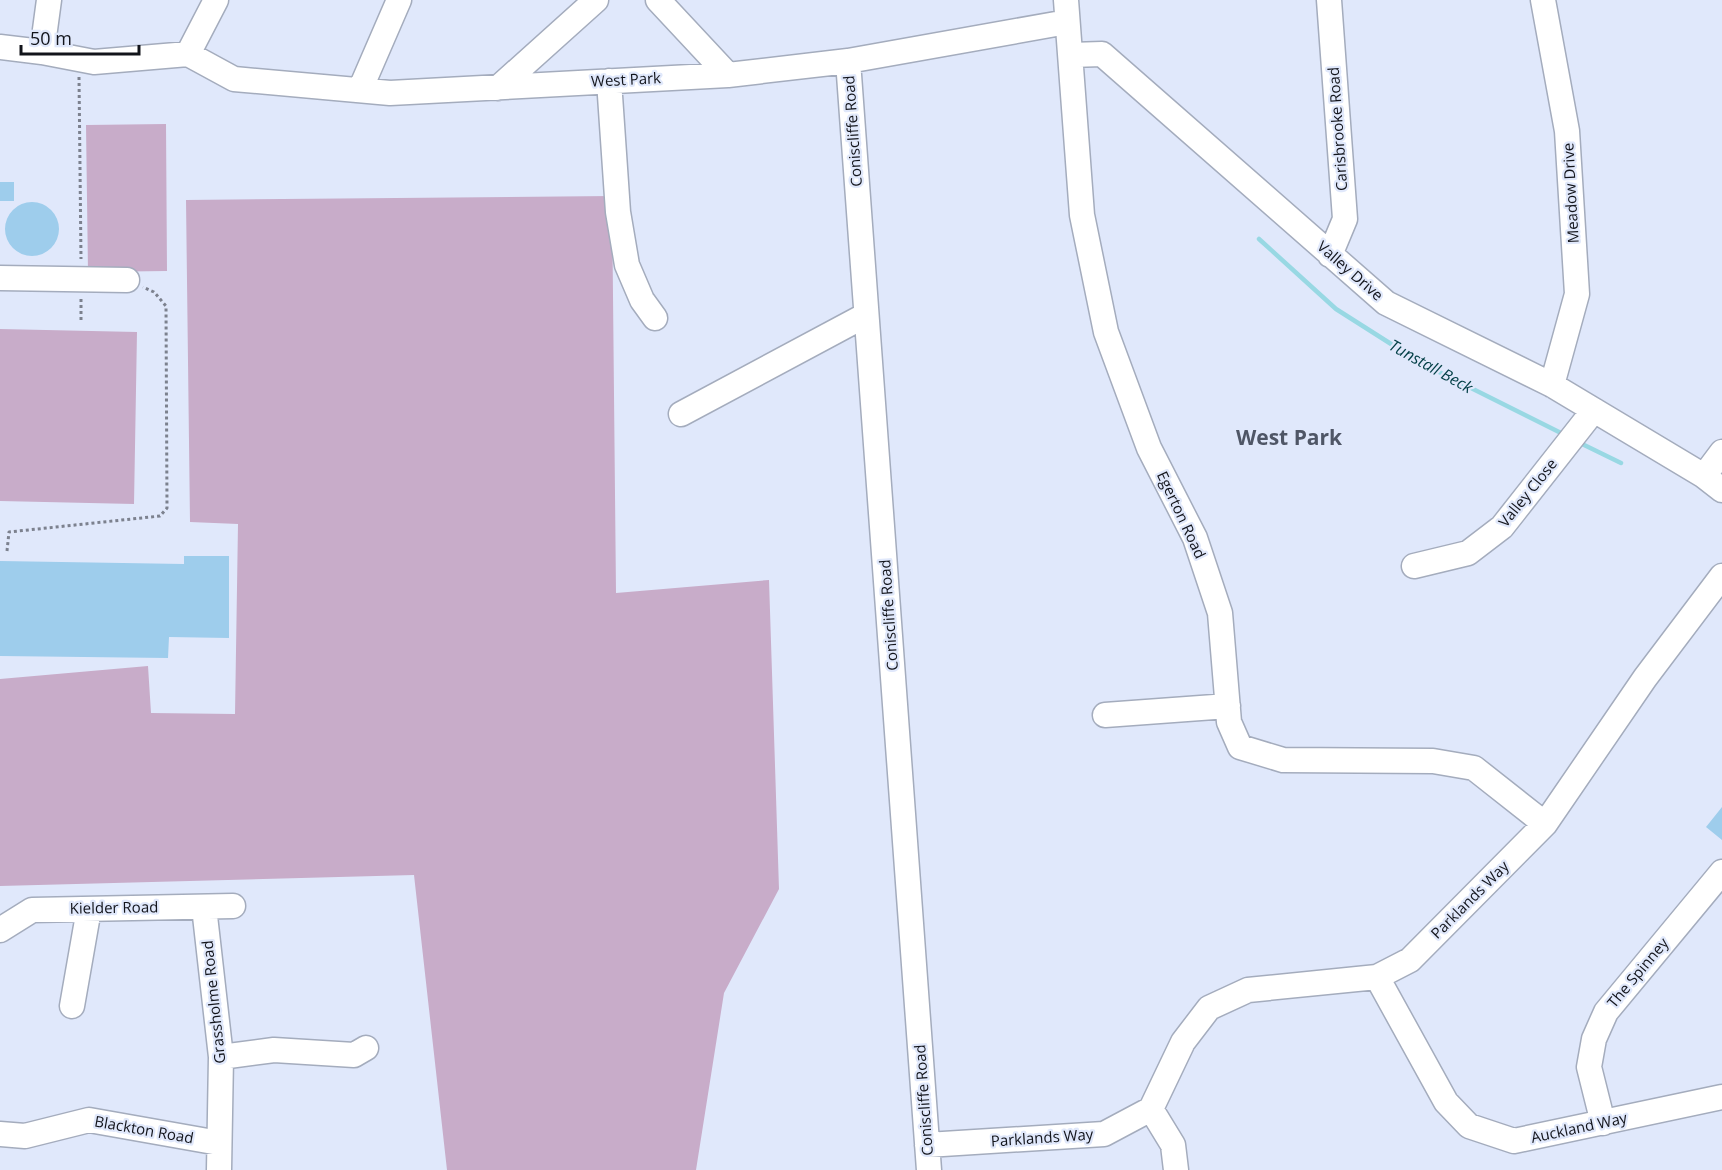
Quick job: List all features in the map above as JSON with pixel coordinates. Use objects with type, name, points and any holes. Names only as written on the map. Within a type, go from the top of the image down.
[{"type":"street","points":[[42,52],[49,0]]},
{"type":"street","points":[[0,47],[94,62],[188,54],[216,0]]},
{"type":"street","points":[[360,90],[399,0]]},
{"type":"street","points":[[498,88],[596,0]]},
{"type":"street","points":[[658,0],[728,75]]},
{"type":"street","name":"Carisbrooke Road","points":[[1329,0],[1345,219],[1330,255]]},
{"type":"street","name":"Meadow Drive","points":[[1543,0],[1567,131],[1577,294],[1552,385]]},
{"type":"street","name":"West Park","points":[[188,54],[234,79],[390,93],[498,88],[728,75],[848,61],[1066,11]]},
{"type":"street","name":"Egerton Road","points":[[1066,11],[1082,215],[1106,332],[1149,448],[1195,538],[1220,613],[1229,722],[1240,747],[1283,760],[1433,761],[1474,768],[1545,824]]},
{"type":"street","name":"Valley Drive","points":[[1071,55],[1102,54],[1386,303],[1552,385],[1713,483]]},
{"type":"street","name":"Coniscliffe Road","points":[[848,61],[929,1170]]},
{"type":"street","points":[[609,81],[618,212],[627,265],[642,300],[655,318]]},
{"type":"street","points":[[0,278],[127,280]]},
{"type":"street","points":[[681,414],[867,315]]},
{"type":"street","name":"Valley Close","points":[[1414,566],[1468,553],[1502,527],[1594,410]]},
{"type":"street","points":[[1713,483],[1722,452]]},
{"type":"street","name":"Parklands Way","points":[[927,1145],[1104,1134],[1151,1109],[1183,1042],[1209,1008],[1248,990],[1377,977],[1410,960],[1545,824],[1645,678],[1722,576]]},
{"type":"street","points":[[1105,715],[1228,706]]},
{"type":"street","name":"The Spinney","points":[[1603,1123],[1589,1067],[1594,1039],[1606,1012],[1722,873]]},
{"type":"street","name":"Kielder Road","points":[[0,930],[32,910],[233,906]]},
{"type":"street","name":"Grassholme Road","points":[[204,907],[221,1057],[219,1170]]},
{"type":"street","points":[[72,1006],[89,909]]},
{"type":"street","name":"Auckland Way","points":[[1377,977],[1446,1102],[1469,1126],[1514,1141],[1722,1097]]},
{"type":"street","points":[[221,1057],[274,1050],[354,1055],[366,1048]]},
{"type":"street","points":[[1151,1109],[1173,1145],[1176,1170]]},
{"type":"street","name":"Blackton Road","points":[[0,1134],[25,1136],[88,1120],[219,1143]]},
{"type":"path","points":[[79,72],[81,322]]},
{"type":"path","points":[[8,551],[9,532],[160,516],[167,508],[166,306],[154,292],[127,280]]},
{"type":"shaded area","points":[[166,124],[167,271],[88,272],[86,125]]},
{"type":"shaded area","points":[[612,196],[616,593],[769,580],[779,889],[724,993],[696,1170],[447,1170],[414,875],[0,886],[0,679],[148,666],[151,713],[235,714],[238,524],[190,522],[186,200]]},
{"type":"shaded area","points":[[0,329],[137,332],[134,504],[0,501]]},
{"type":"building","points":[[0,182],[14,182],[14,201],[0,201]]},
{"type":"building","points":[[27,202],[37,202],[47,206],[55,214],[59,229],[55,244],[47,252],[37,256],[27,256],[17,252],[9,244],[5,234],[5,224],[9,214],[17,206]]},
{"type":"building","points":[[184,556],[229,556],[229,638],[169,637],[168,658],[0,656],[0,561],[184,564]]},
{"type":"building","points":[[1722,807],[1722,840],[1706,827]]},
{"type":"waterway","name":"Tunstall Beck","points":[[1259,239],[1336,309],[1421,363],[1565,435]]},
{"type":"waterway","name":"Tunstall Beck","points":[[1578,442],[1621,463]]},
{"type":"district","name":"West Park","points":[[1289,438]]}]
